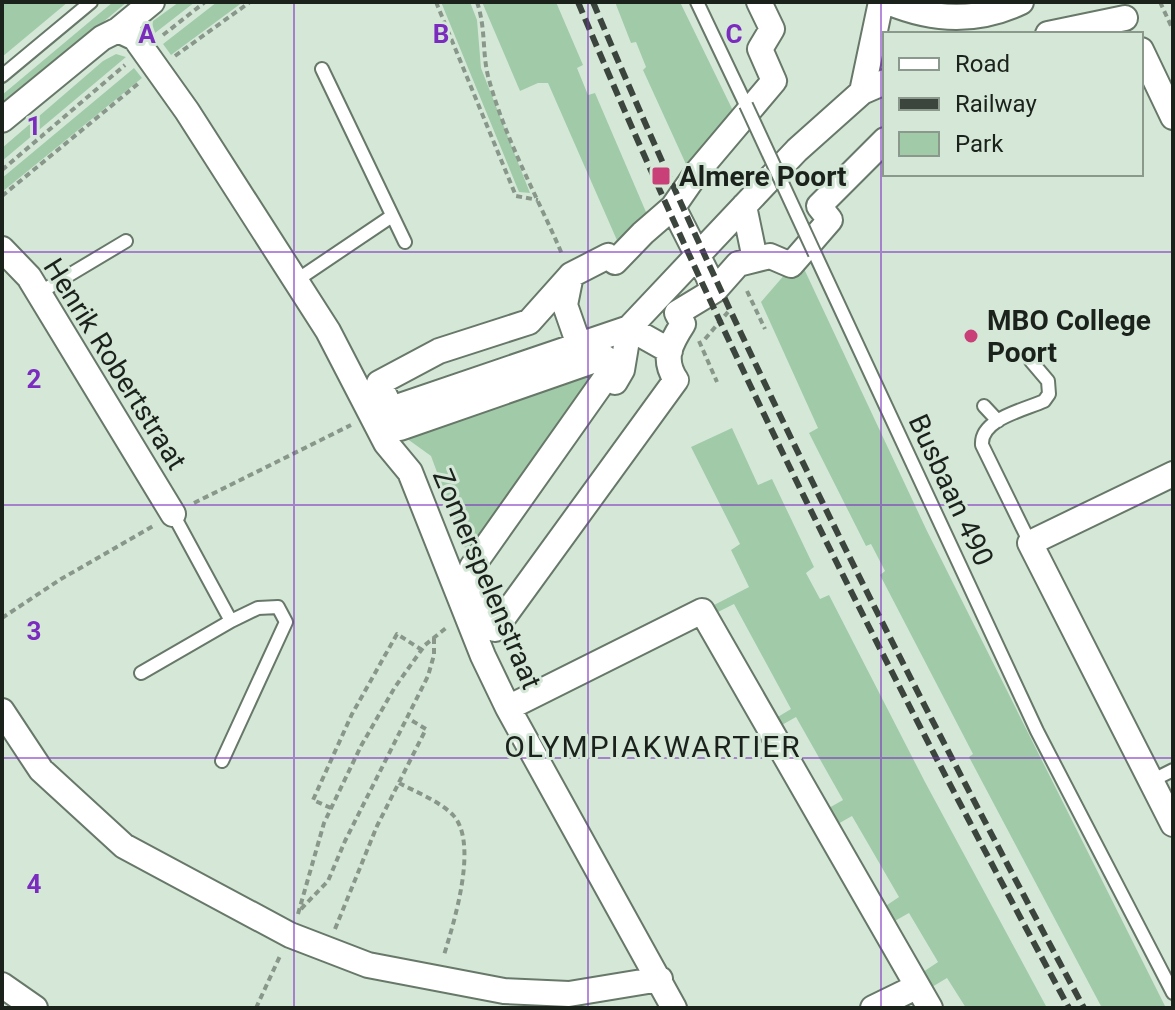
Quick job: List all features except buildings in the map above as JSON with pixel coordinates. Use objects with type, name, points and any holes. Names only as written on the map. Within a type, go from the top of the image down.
[{"type":"street","points":[[2,120],[102,38],[118,30],[152,2]]},
{"type":"street","points":[[759,2],[772,29],[760,49],[774,81],[698,171],[673,207],[615,262],[608,256],[571,275],[529,322],[439,351],[379,383],[381,413],[400,428],[604,357],[614,366],[472,567],[495,629],[676,380],[668,369],[670,344],[683,324],[677,313],[715,290],[738,264],[770,256],[791,265],[830,220],[819,206],[883,142]]},
{"type":"street","points":[[862,92],[881,2]]},
{"type":"street","points":[[888,2],[920,13],[965,18],[983,16],[1021,2]]},
{"type":"street","points":[[1057,32],[1119,18]]},
{"type":"street","name":"Zomerspelenstraat","points":[[118,30],[135,38],[195,121],[381,413],[386,443],[410,472],[465,612],[508,708],[674,1008]]},
{"type":"street","points":[[1143,54],[1173,117]]},
{"type":"street","points":[[381,413],[629,328],[797,150],[862,92],[883,83]]},
{"type":"street","points":[[744,206],[755,259]]},
{"type":"street","points":[[673,207],[715,290]]},
{"type":"street","name":"Henrik Robertstraat","points":[[2,249],[29,277],[173,514]]},
{"type":"street","points":[[571,275],[565,305],[579,345]]},
{"type":"street","points":[[629,328],[670,351]]},
{"type":"street","points":[[465,612],[479,585],[622,370],[629,328]]},
{"type":"street","points":[[1173,474],[1030,543],[1173,824]]},
{"type":"street","points":[[508,708],[702,611],[930,1008]]},
{"type":"street","points":[[2,711],[41,770],[124,846],[290,935],[368,965],[504,991],[569,994],[660,979]]},
{"type":"street","points":[[2,985],[35,1008]]},
{"type":"street","points":[[873,1008],[916,987]]},
{"type":"lane","points":[[2,76],[91,2]]},
{"type":"lane","name":"Busbaan 490","points":[[697,2],[1037,731],[1173,993]]},
{"type":"lane","points":[[322,69],[405,242]]},
{"type":"lane","points":[[297,280],[392,216]]},
{"type":"lane","points":[[39,293],[126,241]]},
{"type":"lane","points":[[1030,543],[982,445],[984,432],[998,421],[1044,401],[1049,394],[1048,381],[1031,361]]},
{"type":"lane","points":[[984,406],[998,421]]},
{"type":"lane","points":[[173,514],[231,621]]},
{"type":"lane","points":[[141,673],[231,621],[258,608],[278,607],[286,622],[222,761]]},
{"type":"lane","points":[[1151,781],[1173,770]]},
{"type":"path","points":[[2,196],[150,60],[205,2]]},
{"type":"path","points":[[2,170],[150,60],[250,2]]},
{"type":"path","points":[[436,2],[516,196],[538,200]]},
{"type":"path","points":[[477,2],[484,24],[488,73],[506,126],[571,275]]},
{"type":"path","points":[[1160,2],[1173,30]]},
{"type":"path","points":[[747,290],[765,329]]},
{"type":"path","points":[[701,344],[717,382]]},
{"type":"path","points":[[256,1008],[290,935],[324,823],[361,746],[395,687],[422,650],[465,612]]},
{"type":"path","points":[[331,808],[313,800],[352,714],[397,634],[422,650]]},
{"type":"path","points":[[299,910],[328,881],[428,676],[434,655],[434,638]]},
{"type":"path","points":[[327,949],[377,826],[426,729],[408,719]]},
{"type":"path","points":[[399,783],[453,816],[464,842],[463,875],[437,980]]},
{"type":"green space","points":[[2,2],[68,2],[2,57]]},
{"type":"green space","points":[[113,2],[127,2],[2,107],[2,95]]},
{"type":"green space","points":[[179,2],[195,2],[155,33],[153,21]]},
{"type":"green space","points":[[217,2],[243,2],[171,55],[163,44]]},
{"type":"green space","points":[[441,2],[470,2],[477,20],[481,68],[530,193],[519,192]]},
{"type":"green space","points":[[482,2],[556,2],[583,65],[577,68],[588,95],[595,93],[652,226],[623,254],[548,83],[538,83],[520,91]]},
{"type":"green space","points":[[615,2],[680,2],[739,123],[690,173],[643,70],[646,67],[636,42],[631,43]]},
{"type":"green space","points":[[116,54],[126,57],[2,161],[2,148],[103,61]]},
{"type":"green space","points":[[134,68],[142,78],[2,192],[2,178]]},
{"type":"green space","points":[[799,258],[927,531],[1166,1008],[1102,1008],[969,757],[973,754],[880,575],[885,571],[871,544],[866,546],[809,433],[818,428],[761,302]]},
{"type":"green space","points":[[604,357],[472,567],[431,456],[406,438]]},
{"type":"green space","points":[[732,428],[758,485],[772,479],[814,567],[806,573],[820,599],[829,595],[1047,1008],[966,1008],[947,978],[932,987],[923,972],[938,962],[909,913],[893,922],[884,907],[899,897],[852,816],[836,825],[827,809],[843,800],[796,717],[780,726],[776,718],[791,709],[734,604],[718,612],[714,605],[749,587],[731,550],[740,544],[691,447]]},
{"type":"railway","points":[[578,2],[691,258],[811,511],[938,761],[1069,1008]]},
{"type":"railway","points":[[593,2],[706,258],[826,511],[1084,1008]]},
{"type":"place","name":"Almere Poort","points":[[661,176]]},
{"type":"place","name":"MBO College Poort","points":[[971,336]]},
{"type":"district","name":"OLYMPIAKWARTIER","points":[[653,746]]}]
